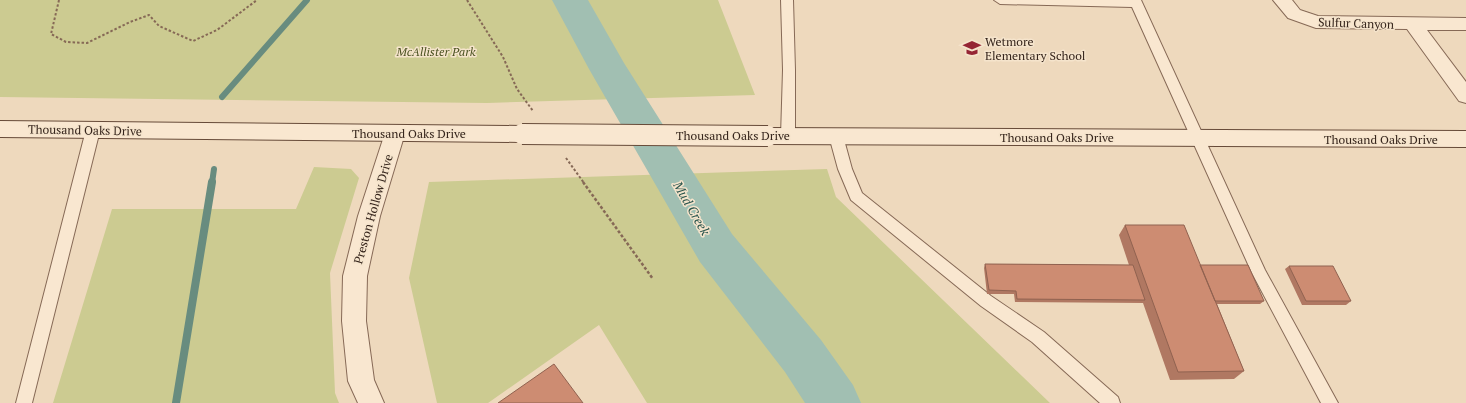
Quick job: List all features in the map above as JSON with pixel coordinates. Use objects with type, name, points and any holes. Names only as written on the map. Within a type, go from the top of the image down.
[{"type":"main road","name":"Sulfur Canyon","points":[[1282,0],[1294,14],[1316,22],[1466,24]]},
{"type":"main road","points":[[1413,24],[1466,96]]},
{"type":"main road","name":"Thousand Oaks Drive","points":[[0,129],[1466,140]]},
{"type":"main road","name":"Preston Hollow Drive","points":[[371,403],[361,381],[354,321],[355,276],[369,216],[395,133]]},
{"type":"lane","points":[[778,136],[789,70],[787,0]]},
{"type":"lane","points":[[1000,0],[1135,1],[1259,273],[1330,403]]},
{"type":"lane","points":[[24,403],[93,130]]},
{"type":"lane","points":[[836,136],[845,169],[856,196],[986,301],[1038,337],[1112,403]]},
{"type":"path","points":[[59,0],[51,34],[66,42],[87,43],[130,22],[149,15],[159,26],[193,40],[217,30],[257,0]]},
{"type":"green space","name":"McAllister Park","points":[[0,0],[718,0],[755,95],[487,103],[0,97]]},
{"type":"green space","points":[[314,167],[351,169],[359,178],[330,273],[335,393],[339,403],[53,403],[112,209],[296,209]]},
{"type":"green space","points":[[827,169],[836,197],[1050,403],[647,403],[599,325],[488,403],[437,403],[409,278],[429,182]]},
{"type":"building","points":[[1125,225],[1184,225],[1244,371],[1178,372]]},
{"type":"building","points":[[985,264],[1133,265],[1145,300],[1017,299],[1016,291],[989,290]]},
{"type":"building","points":[[1200,265],[1248,265],[1264,301],[1215,301]]},
{"type":"building","points":[[1289,266],[1333,266],[1351,301],[1306,301]]},
{"type":"building","points":[[554,364],[583,403],[498,403]]},
{"type":"waterway","points":[[222,97],[307,0]]},
{"type":"waterway","name":"Mud Creek","points":[[570,0],[608,69],[716,248],[803,356],[835,403]]},
{"type":"waterway","points":[[212,183],[214,169]]},
{"type":"waterway","points":[[176,403],[212,182]]},
{"type":"place","name":"Wetmore Elementary School","points":[[972,48]]}]
